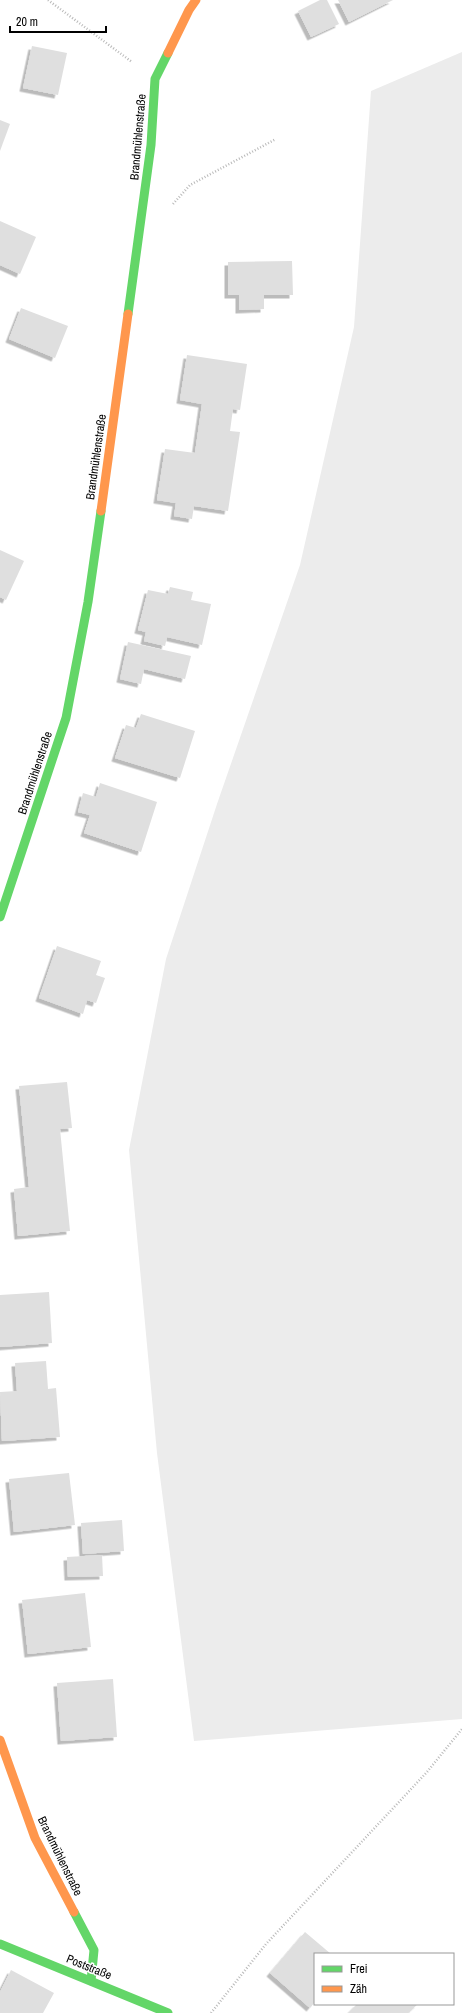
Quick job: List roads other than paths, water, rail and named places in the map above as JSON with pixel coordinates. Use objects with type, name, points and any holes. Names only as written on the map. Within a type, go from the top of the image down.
[{"type":"street","name":"Brandmühlenstraße","points":[[0,917],[66,718],[86,610],[148,169],[155,78],[189,10],[196,0]]},
{"type":"street","name":"Brandmühlenstraße","points":[[0,1740],[35,1838],[94,1950],[91,1981]]},
{"type":"street","name":"Poststraße","points":[[0,1944],[168,2013]]}]
